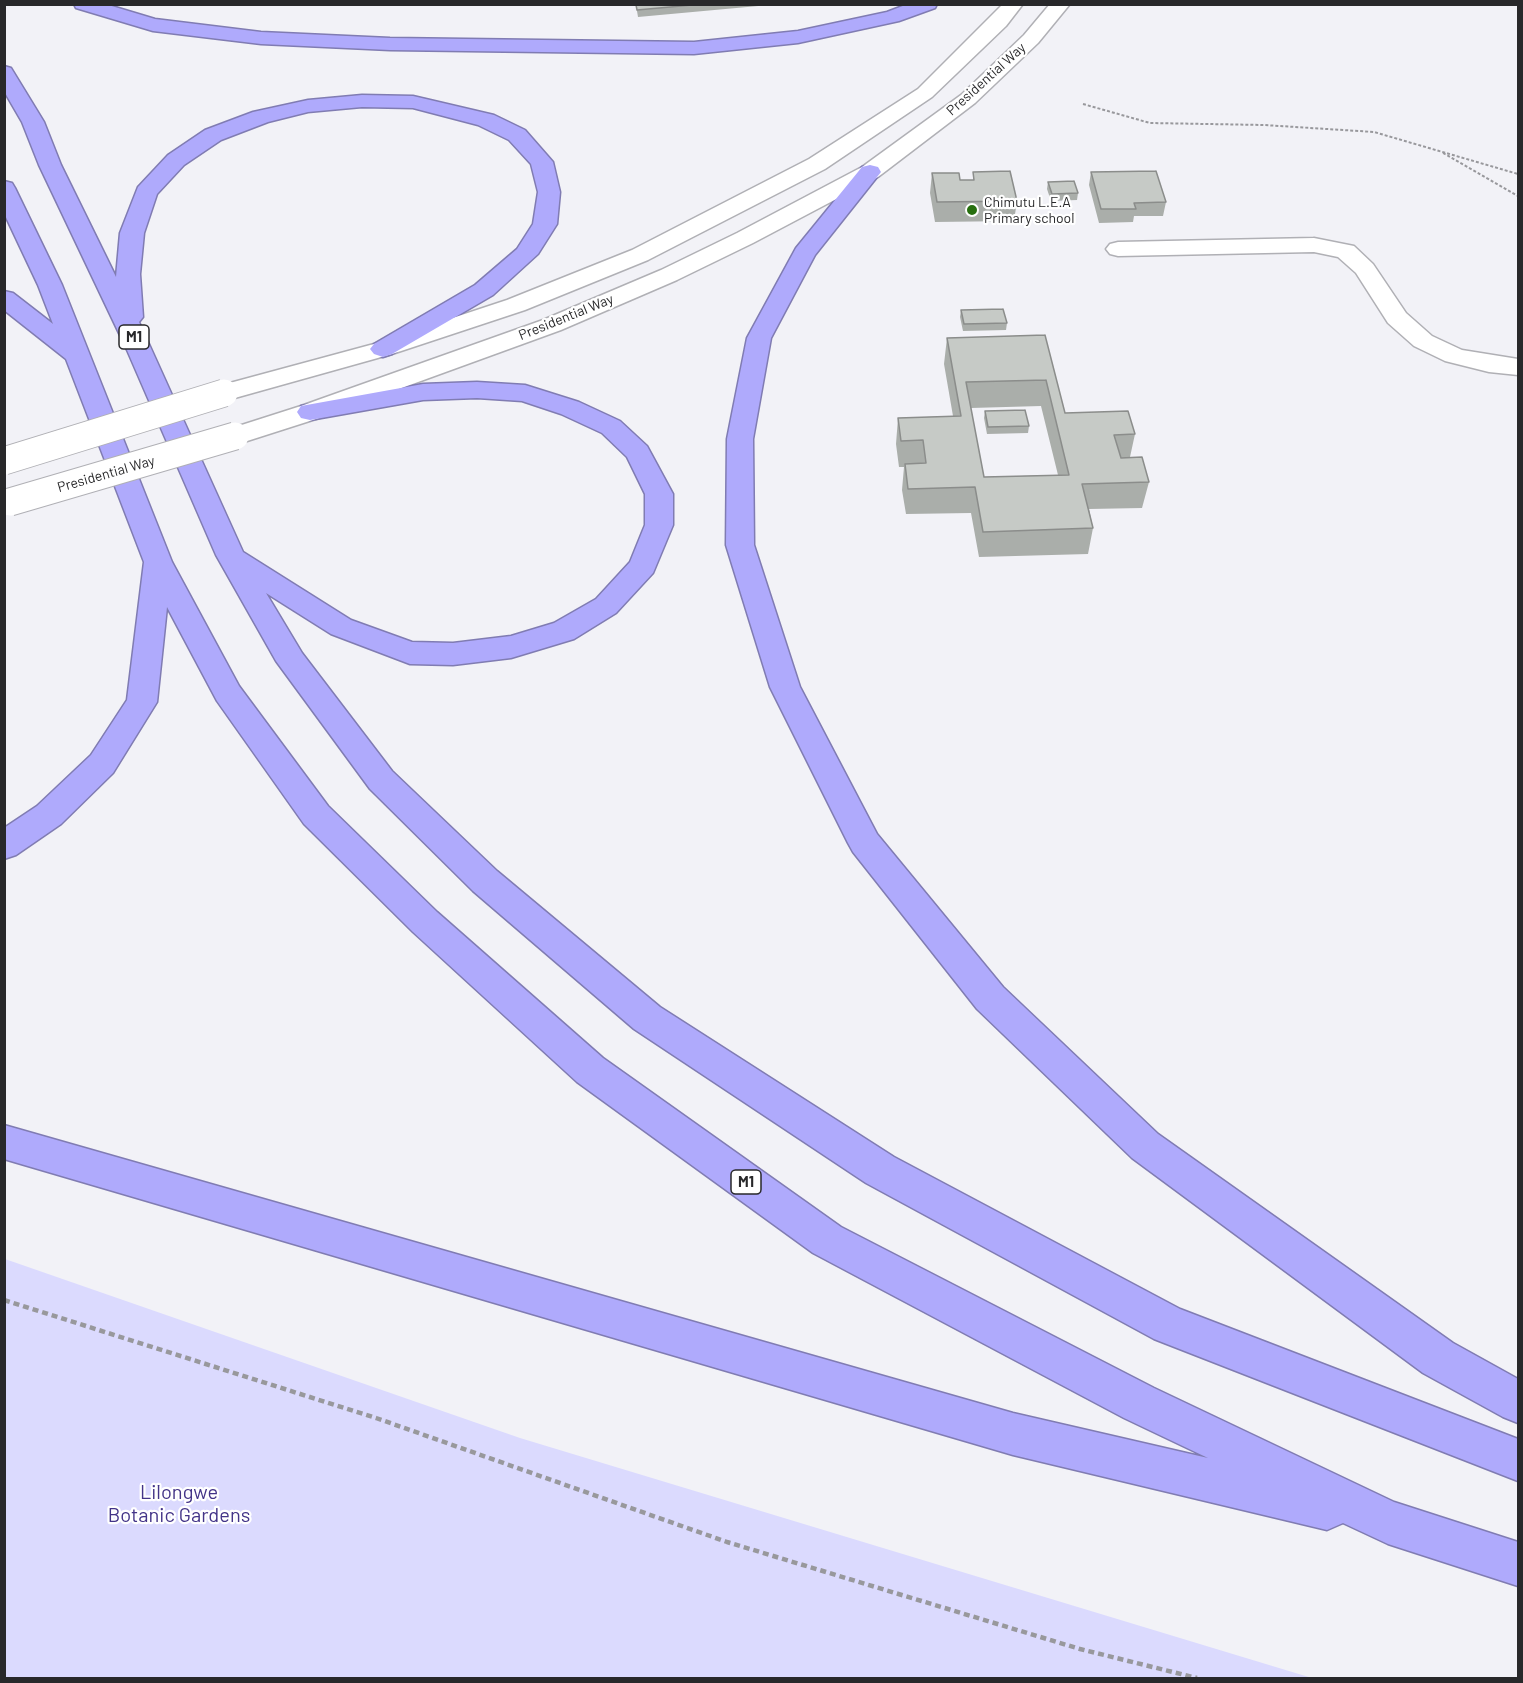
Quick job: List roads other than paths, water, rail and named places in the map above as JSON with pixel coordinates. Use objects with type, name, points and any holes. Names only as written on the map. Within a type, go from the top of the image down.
[{"type":"highway","points":[[83,4],[153,25],[261,38],[390,44],[694,48],[798,37],[892,17],[928,4]]},
{"type":"highway","name":"M1","points":[[4,72],[33,122],[54,174],[133,334],[230,555],[291,661],[381,780],[485,881],[647,1018],[880,1170],[1168,1325],[1518,1460]]},
{"type":"highway","points":[[133,334],[128,274],[132,233],[146,192],[176,160],[213,135],[261,117],[308,106],[362,101],[413,102],[452,110],[486,120],[517,135],[542,162],[549,192],[545,224],[526,254],[484,290],[383,349]]},
{"type":"highway","points":[[870,172],[804,253],[759,338],[740,439],[740,545],[785,687],[865,843],[990,998],[1145,1146],[1438,1358],[1518,1402]]},
{"type":"highway","name":"M1","points":[[4,188],[50,285],[158,562],[228,693],[316,814],[425,922],[590,1070],[827,1240],[1139,1403],[1388,1522],[1518,1564]]},
{"type":"highway","points":[[4,298],[76,355]]},
{"type":"highway","points":[[230,555],[341,627],[410,653],[453,654],[511,647],[564,631],[606,606],[643,566],[659,525],[659,494],[638,452],[611,427],[570,408],[525,393],[477,390],[423,392],[310,412]]},
{"type":"highway","points":[[4,846],[49,815],[102,764],[142,702],[158,562]]},
{"type":"highway","points":[[4,1142],[1013,1434],[1388,1522]]},
{"type":"main road","name":"Presidential Way","points":[[4,461],[224,393],[383,349],[516,305],[640,255],[817,164],[925,93],[999,22],[1014,4]]},
{"type":"main road","name":"Presidential Way","points":[[7,503],[310,412],[552,325],[669,275],[870,172],[968,99],[1031,39],[1061,4]]},
{"type":"main road","points":[[1118,249],[1314,245],[1346,251],[1365,269],[1397,318],[1423,341],[1454,356],[1489,364],[1518,367]]},
{"type":"place","name":"Chimutu L.E.A Primary school","points":[[972,210]]},
{"type":"park label","name":"Lilongwe Botanic Gardens","points":[[179,1504]]}]
